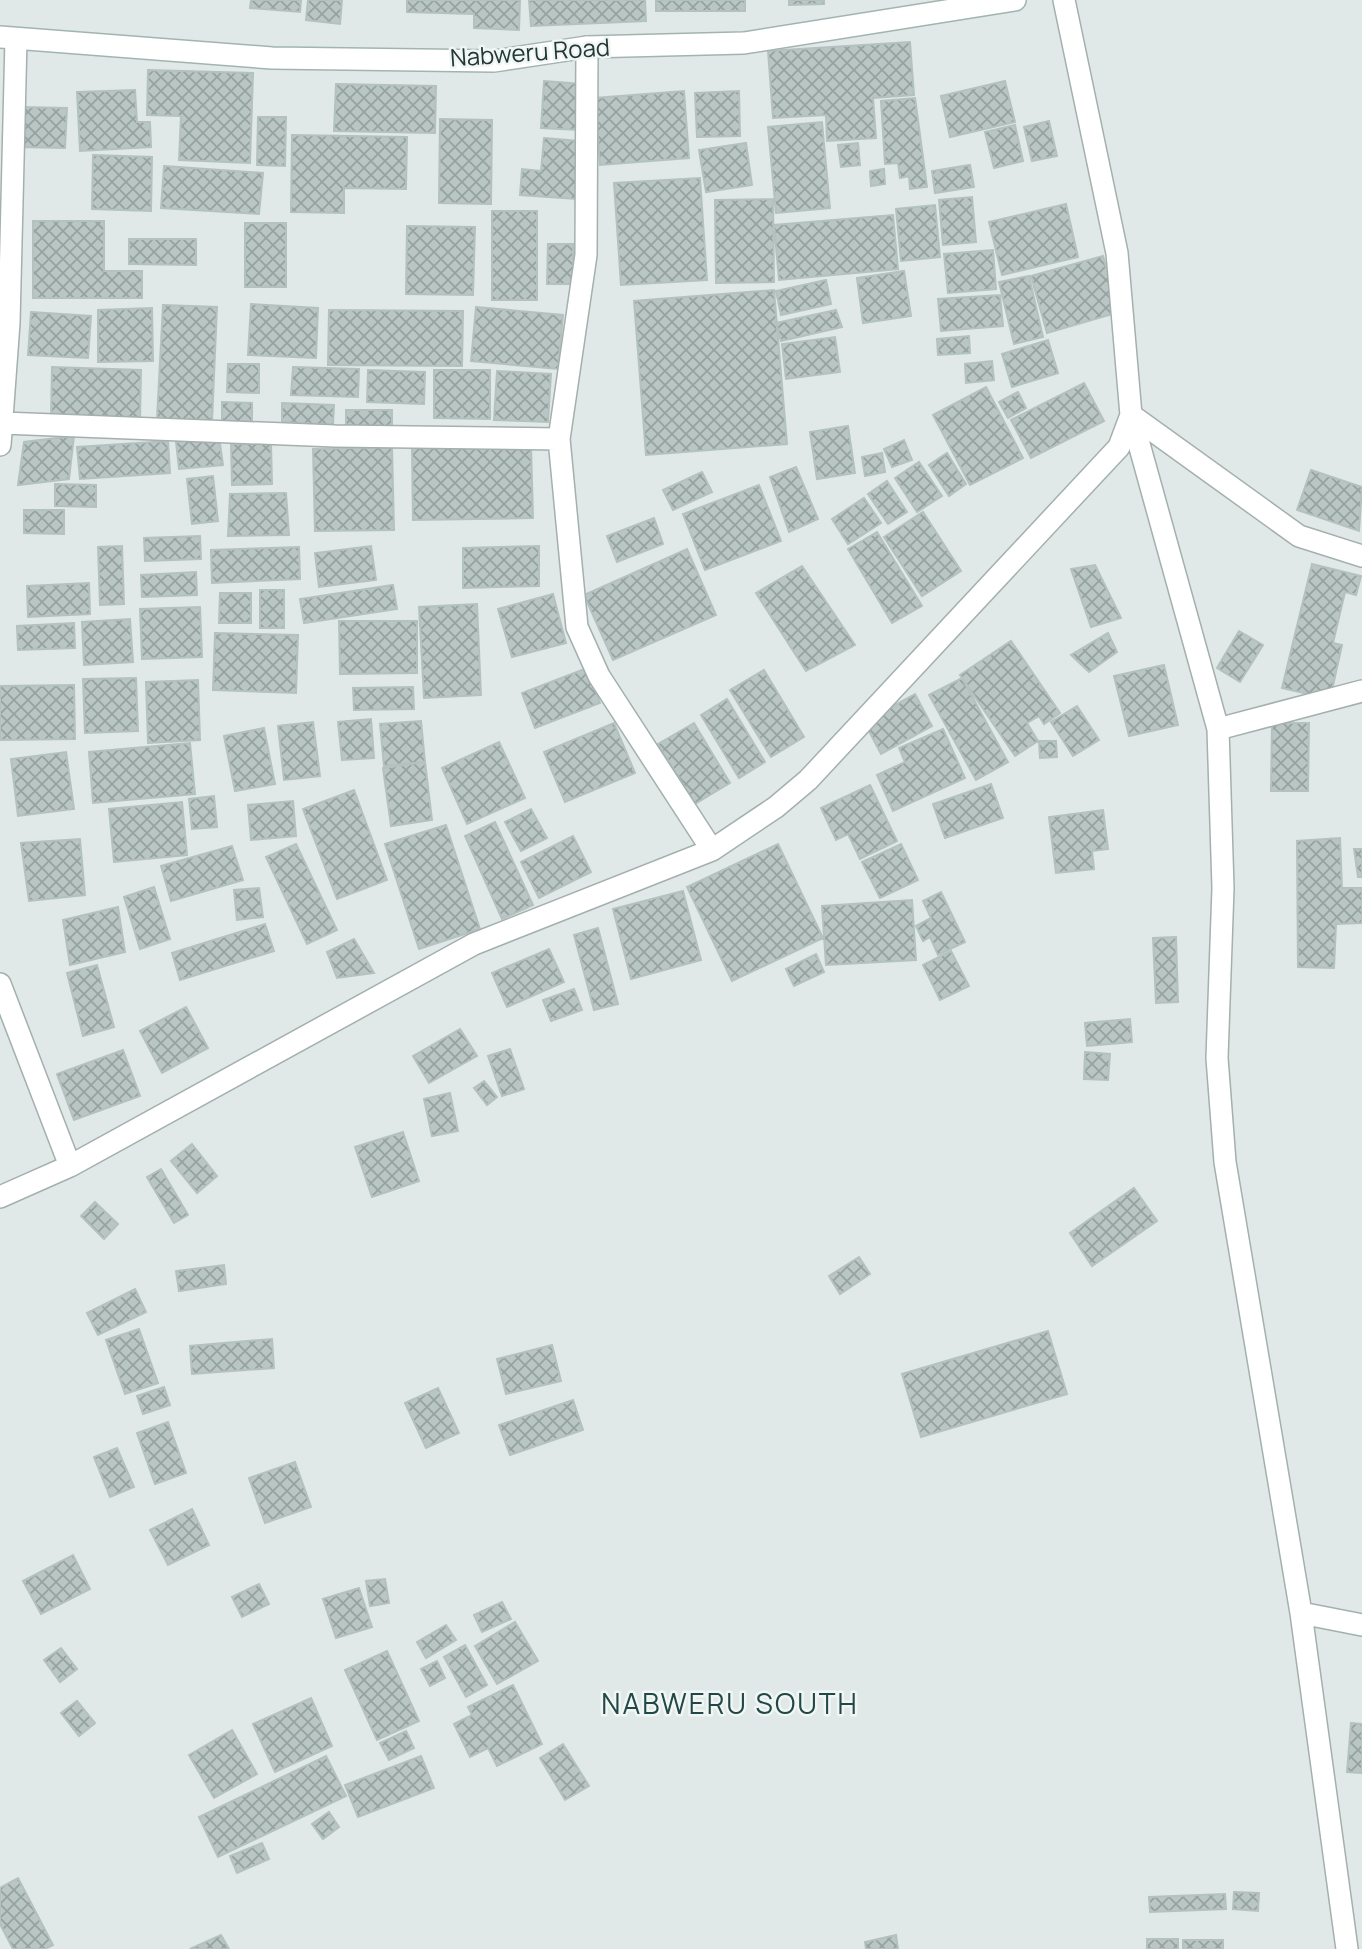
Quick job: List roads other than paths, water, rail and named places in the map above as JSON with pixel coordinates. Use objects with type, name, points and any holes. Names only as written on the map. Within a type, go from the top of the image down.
[{"type":"street","name":"Nabweru Road","points":[[8,38],[272,58],[494,61],[587,47],[744,43],[1015,0]]},
{"type":"street","points":[[1064,0],[1117,253],[1131,415],[1218,729],[1223,888],[1217,1058],[1225,1162],[1301,1613],[1347,1949]]},
{"type":"street","points":[[0,445],[3,423],[8,38]]},
{"type":"street","points":[[587,47],[586,255],[559,439],[577,627],[599,676],[712,850]]},
{"type":"street","points":[[1131,415],[1299,536],[1362,556]]},
{"type":"street","points":[[0,1197],[70,1166],[474,944],[712,850],[776,807],[808,780],[1119,447],[1131,415]]},
{"type":"street","points":[[3,423],[335,436],[559,439]]},
{"type":"street","points":[[1218,729],[1362,691]]},
{"type":"street","points":[[0,984],[70,1166]]},
{"type":"street","points":[[1301,1613],[1362,1625]]},
{"type":"district","name":"NABWERU SOUTH","points":[[730,1704]]}]
